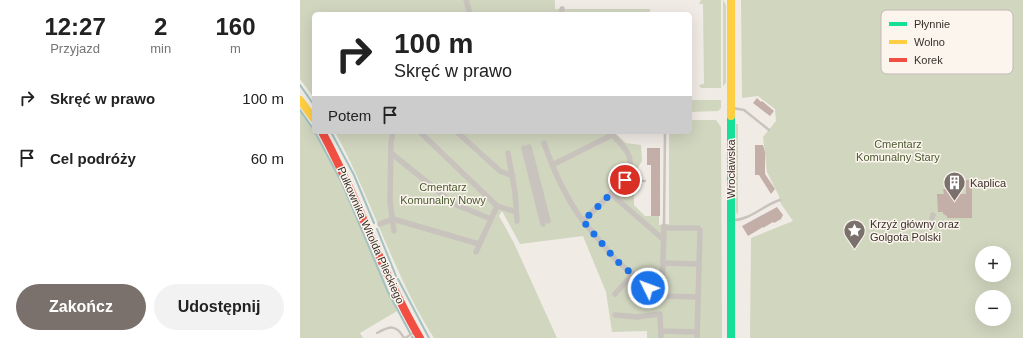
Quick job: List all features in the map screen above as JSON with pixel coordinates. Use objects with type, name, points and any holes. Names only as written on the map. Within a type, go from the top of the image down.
[{"type":"main road","name":"Wrocławska","points":[[731,0],[731,338]]},
{"type":"main road","points":[[300,100],[312,116]]},
{"type":"main road","name":"Pułkownika Witolda Pileckiego","points":[[323,134],[348,180],[392,284],[418,335]]},
{"type":"street","points":[[466,0],[469,12]]},
{"type":"street","points":[[393,134],[390,202],[394,232]]},
{"type":"street","points":[[422,134],[497,206],[516,212]]},
{"type":"street","points":[[459,134],[500,171],[513,176]]},
{"type":"street","points":[[552,165],[611,134],[624,146],[629,156],[630,168],[628,177],[583,221]]},
{"type":"street","points":[[544,143],[565,194],[583,221],[616,260],[648,288],[662,296],[697,297]]},
{"type":"street","points":[[527,148],[546,222]]},
{"type":"street","points":[[391,153],[454,204],[491,219]]},
{"type":"street","points":[[508,153],[513,176],[517,221]]},
{"type":"street","points":[[611,194],[664,240]]},
{"type":"street","points":[[476,252],[497,206]]},
{"type":"street","points":[[380,224],[393,219],[479,244]]},
{"type":"street","points":[[661,331],[697,335],[698,264],[700,246],[699,228],[664,226],[662,296]]},
{"type":"street","points":[[663,263],[698,264]]},
{"type":"street","points":[[615,294],[633,274]]},
{"type":"street","points":[[615,315],[637,317],[660,314],[661,338]]},
{"type":"lane","points":[[731,108],[744,110],[769,130]]},
{"type":"lane","points":[[664,226],[665,134]]},
{"type":"lane","points":[[625,180],[645,180]]},
{"type":"lane","points":[[731,220],[745,219],[780,200]]},
{"type":"lane","points":[[377,333],[387,328],[395,328],[405,338],[418,335]]},
{"type":"green space","points":[[300,0],[555,0],[555,9],[650,9],[650,12],[312,12],[312,95],[300,79]]},
{"type":"green space","points":[[701,0],[721,0],[721,88],[701,88],[699,85],[704,84],[703,4],[699,4]]},
{"type":"green space","points":[[723,0],[726,5],[726,83],[723,86]]},
{"type":"green space","name":"Cmentarz Komunalny Stary","points":[[741,0],[1023,0],[1023,338],[750,338],[751,238],[793,221],[781,204],[779,196],[767,172],[763,137],[776,121],[775,109],[758,96],[742,98]]},
{"type":"green space","points":[[692,100],[721,100],[721,108],[718,111],[692,112]]},
{"type":"green space","points":[[300,111],[312,128],[312,134],[316,134],[342,183],[397,311],[360,333],[363,338],[300,338]]},
{"type":"green space","name":"Cmentarz Komunalny Nowy","points":[[692,120],[716,120],[721,127],[722,338],[647,338],[647,331],[612,332],[606,292],[583,236],[520,244],[502,211],[499,216],[514,243],[557,338],[434,338],[419,314],[406,288],[360,183],[336,134],[616,134],[626,143],[641,145],[642,161],[634,174],[634,205],[645,216],[659,216],[659,225],[669,224],[669,134],[692,134]]},
{"type":"green space","points":[[736,124],[738,124],[738,215],[736,212]]},
{"type":"building","points":[[757,98],[774,111],[770,116],[753,103]]},
{"type":"building","points":[[755,145],[763,145],[765,152],[765,174],[775,189],[771,194],[759,175],[755,175]]},
{"type":"building","points":[[647,148],[660,148],[660,216],[651,216],[651,165],[647,165]]},
{"type":"building","name":"Kaplica","points":[[966,180],[972,180],[972,218],[947,218],[943,212],[938,212],[937,194],[944,194],[943,189],[955,189],[955,194],[966,194]]},
{"type":"building","points":[[777,207],[783,215],[781,219],[748,236],[742,226]]},
{"type":"waterway","points":[[300,85],[312,102]]},
{"type":"waterway","points":[[300,110],[312,127]]},
{"type":"waterway","points":[[316,134],[342,183],[388,292],[410,333]]},
{"type":"waterway","points":[[332,134],[354,175],[374,223]]},
{"type":"waterway","points":[[377,229],[396,276]]},
{"type":"waterway","points":[[398,279],[429,338]]},
{"type":"traffic: fast","points":[[731,116],[731,338]]},
{"type":"traffic: slow","points":[[731,0],[731,116]]},
{"type":"traffic: slow","points":[[300,100],[312,116]]},
{"type":"traffic: jam","points":[[323,134],[347,183],[393,287],[420,338]]},
{"type":"place","name":"Kaplica","points":[[955,202]]},
{"type":"place","name":"Krzyż główny oraz Golgota Polski","points":[[854,250]]},
{"type":"route","points":[[625,180],[591,215],[583,221],[616,260],[648,288]]}]
